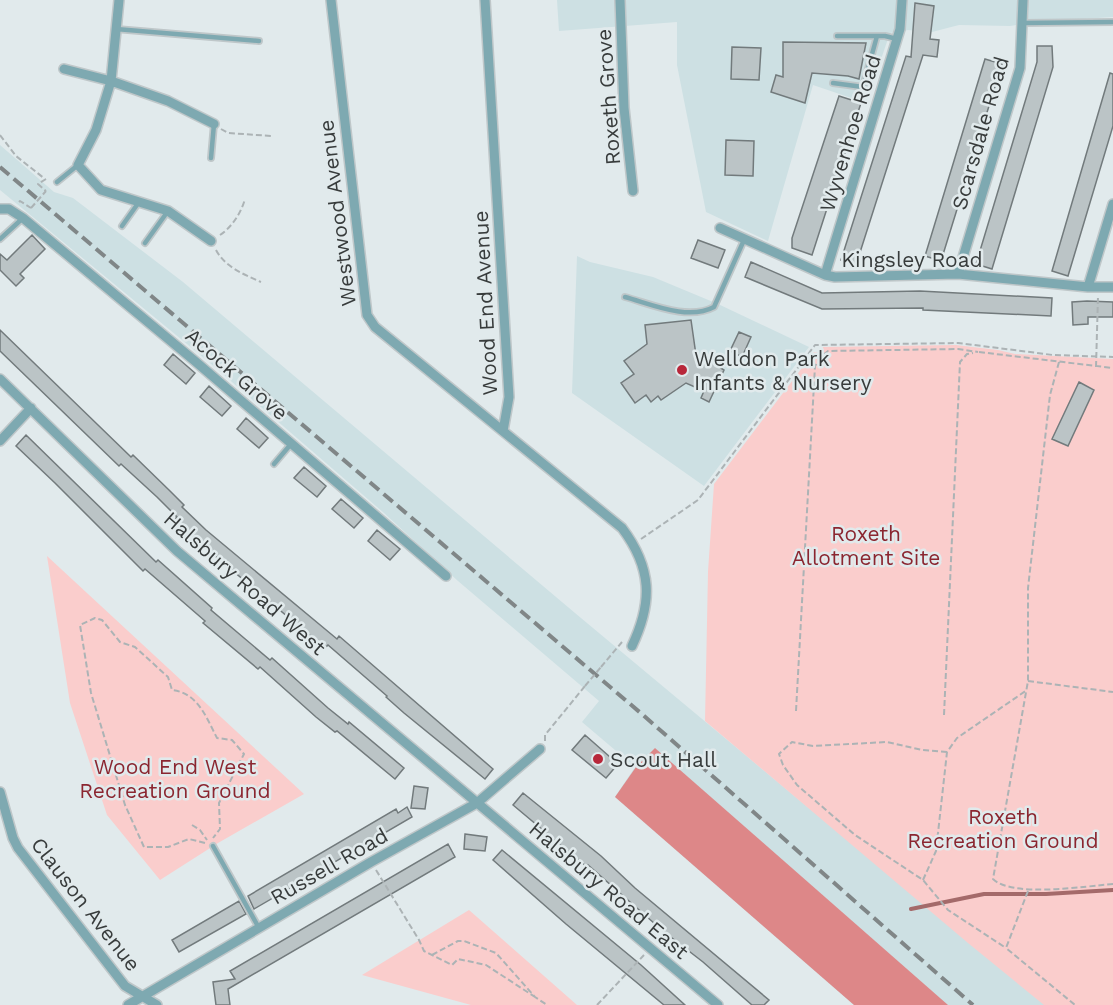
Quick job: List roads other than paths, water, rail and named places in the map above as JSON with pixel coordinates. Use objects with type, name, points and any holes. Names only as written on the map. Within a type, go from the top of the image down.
[{"type":"street","points":[[118,0],[111,81],[81,169],[101,190],[168,211],[211,241]]},
{"type":"street","name":"Westwood Avenue","points":[[331,0],[367,315],[375,327],[503,431]]},
{"type":"street","name":"Wood End Avenue","points":[[485,0],[509,397],[503,431]]},
{"type":"street","name":"Roxeth Grove","points":[[620,0],[624,108],[633,191]]},
{"type":"street","name":"Scarsdale Road","points":[[958,274],[1020,68],[1023,0]]},
{"type":"street","name":"Wyvenhoe Road","points":[[825,275],[897,39],[903,1]]},
{"type":"street","points":[[64,69],[111,81],[168,100],[214,124]]},
{"type":"street","points":[[1093,287],[1113,204]]},
{"type":"street","name":"Acock Grove","points":[[0,209],[9,209],[22,218],[196,362],[446,576]]},
{"type":"street","name":"Kingsley Road","points":[[720,228],[825,275],[835,277],[958,274],[1113,287]]},
{"type":"street","name":"Halsbury Road West","points":[[0,379],[177,551],[477,803]]},
{"type":"street","points":[[0,441],[31,408]]},
{"type":"street","points":[[503,431],[621,528],[634,544],[644,570],[648,599],[642,626],[632,646]]},
{"type":"street","name":"Russell Road","points":[[128,1005],[371,862],[477,803],[543,746]]},
{"type":"street","name":"Clauson Avenue","points":[[0,792],[18,848],[126,986],[157,1005]]},
{"type":"street","name":"Halsbury Road East","points":[[477,803],[718,1005]]},
{"type":"lane","points":[[1023,23],[1113,22]]},
{"type":"lane","points":[[116,29],[260,41]]},
{"type":"lane","points":[[837,36],[877,36],[897,39]]},
{"type":"lane","points":[[833,82],[863,87],[877,36]]},
{"type":"lane","points":[[211,158],[214,124]]},
{"type":"lane","points":[[57,182],[81,169]]},
{"type":"lane","points":[[122,226],[139,202]]},
{"type":"lane","points":[[145,243],[168,211]]},
{"type":"lane","points":[[0,239],[22,218]]},
{"type":"lane","points":[[625,297],[680,312],[706,311],[714,307],[744,240]]},
{"type":"lane","points":[[274,464],[291,444]]},
{"type":"lane","points":[[213,846],[259,928]]},
{"type":"waterway","points":[[911,909],[984,894],[1046,894],[1113,890]]},
{"type":"railway","points":[[0,167],[643,715],[973,1005]]},
{"type":"place","name":"Welldon Park Infants & Nursery","points":[[682,370]]},
{"type":"place","name":"Scout Hall","points":[[598,759]]},
{"type":"park label","name":"Roxeth Allotment Site","points":[[866,545]]},
{"type":"park label","name":"Wood End West Recreation Ground","points":[[175,778]]},
{"type":"park label","name":"Roxeth Recreation Ground","points":[[1003,828]]}]
